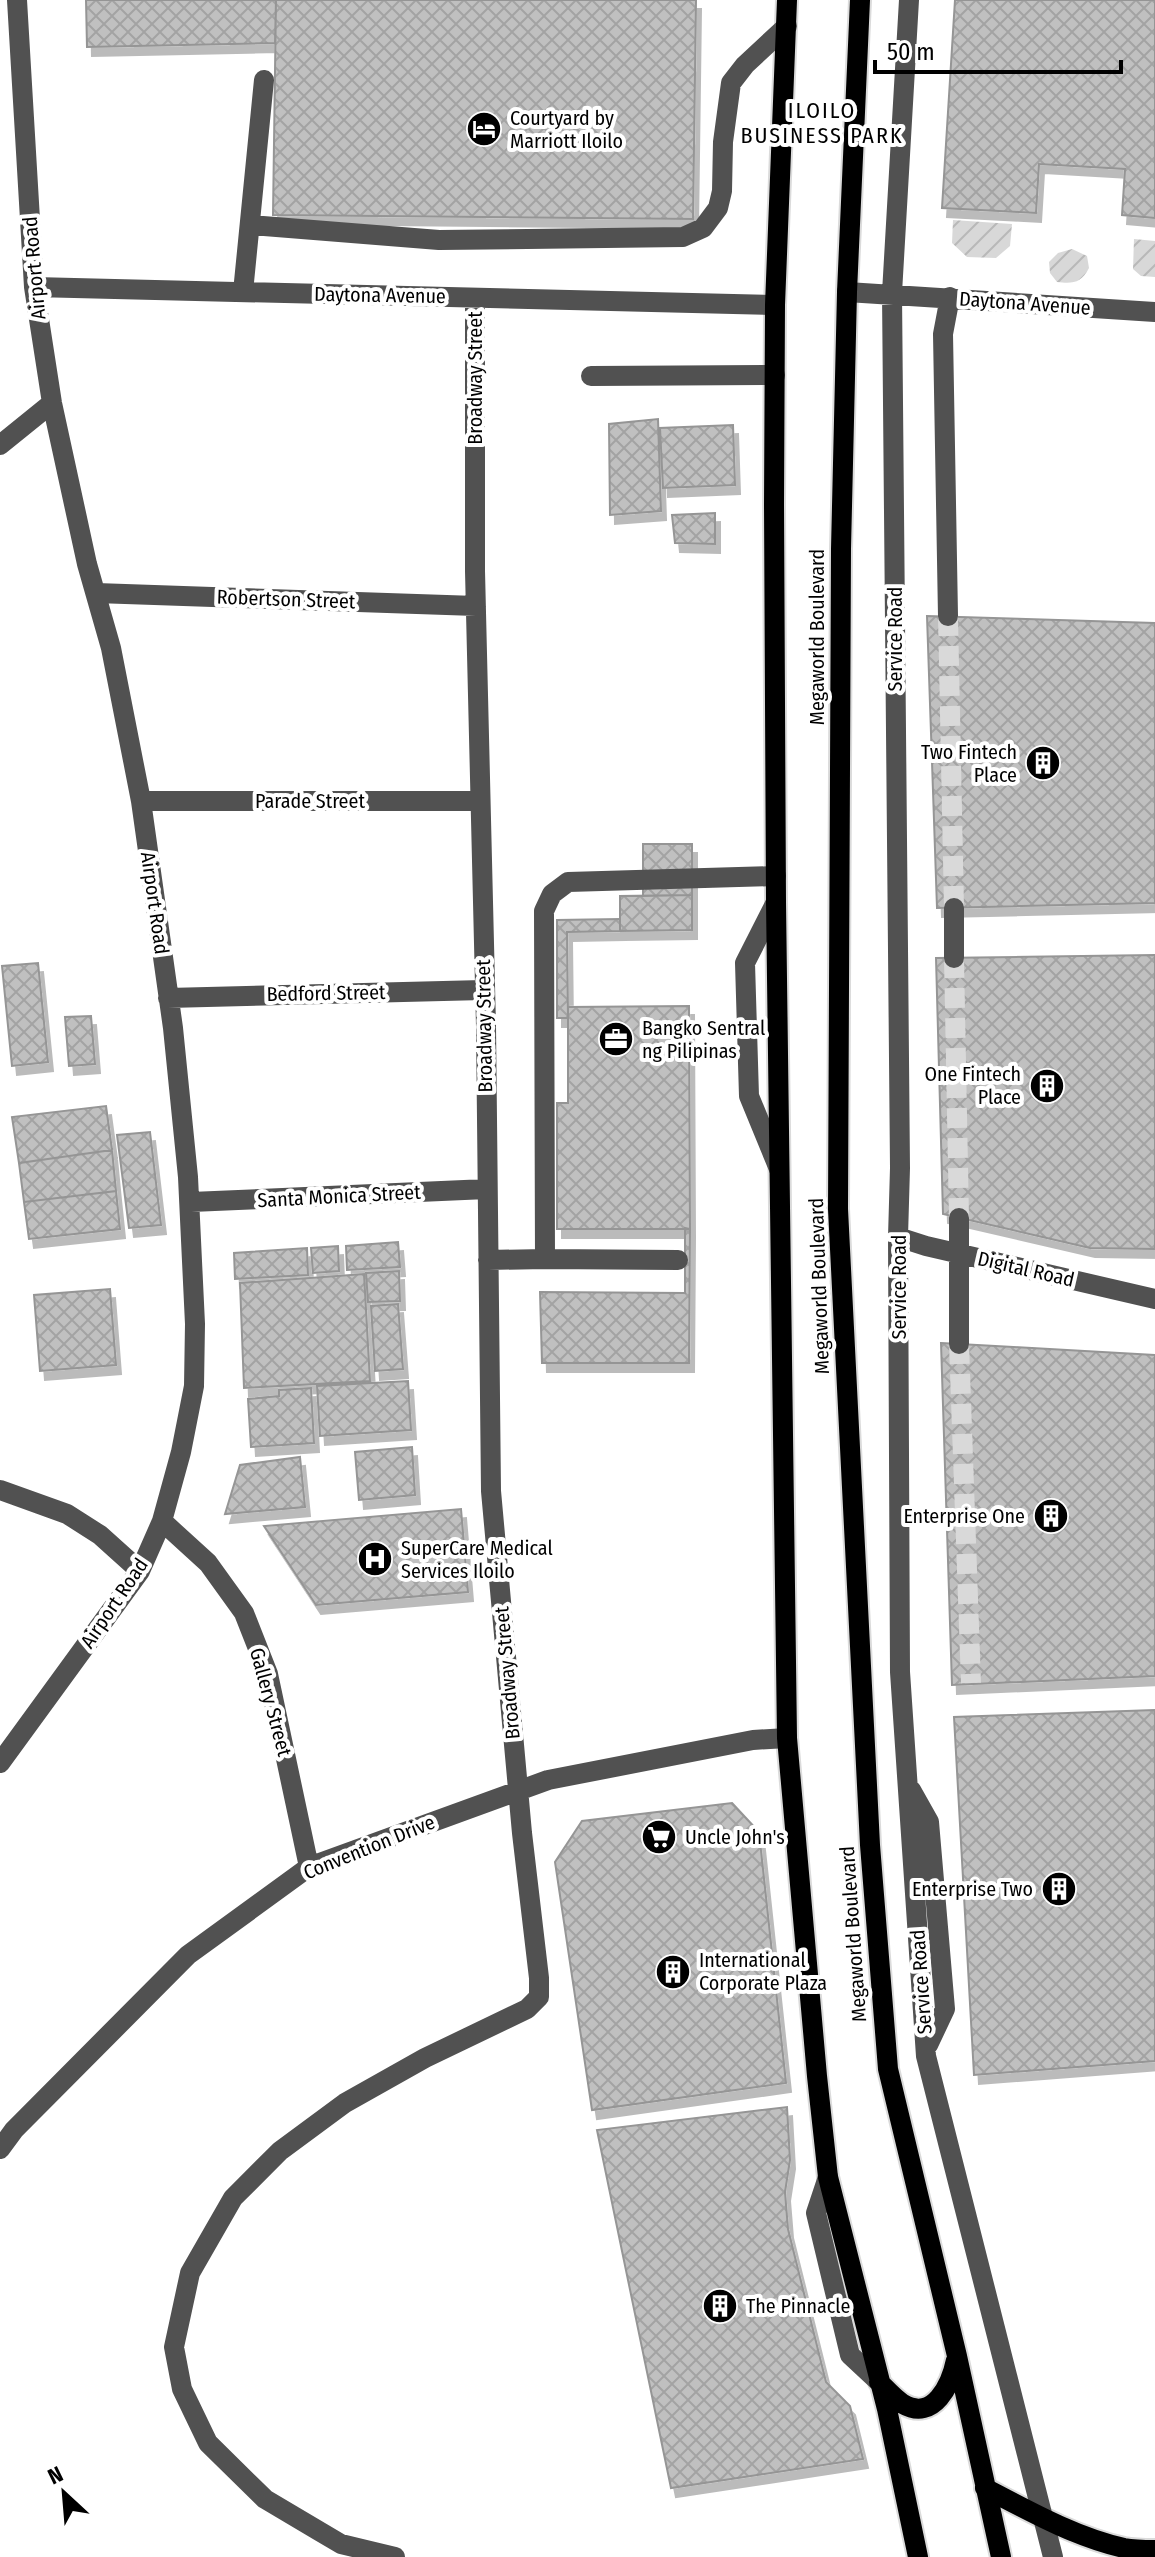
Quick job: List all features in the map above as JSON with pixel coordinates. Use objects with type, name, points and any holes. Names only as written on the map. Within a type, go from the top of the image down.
[{"type":"main road","name":"Megaworld Boulevard","points":[[787,0],[775,305],[776,902],[787,1738],[828,2177],[887,2409],[918,2557]]},
{"type":"main road","name":"Megaworld Boulevard","points":[[860,0],[847,292],[841,549],[838,1209],[870,1845],[888,2069],[957,2356],[1001,2557]]},
{"type":"main road","points":[[879,2382],[905,2406],[919,2409],[932,2406],[952,2379],[957,2356]]},
{"type":"main road","points":[[985,2488],[1044,2519],[1125,2548],[1155,2550]]},
{"type":"street","name":"Airport Road","points":[[0,1763],[140,1571],[162,1521],[181,1452],[194,1386],[195,1324],[191,1202],[168,998],[141,801],[117,675],[87,564],[52,403],[34,287],[17,0]]},
{"type":"street","name":"Service Road","points":[[909,0],[892,293],[900,1168],[900,1672],[926,2049],[1053,2557]]},
{"type":"street","points":[[250,225],[439,240],[683,237],[703,228],[718,208],[731,83],[745,65],[787,26]]},
{"type":"street","points":[[243,292],[264,80]]},
{"type":"street","name":"Daytona Avenue","points":[[34,287],[775,305]]},
{"type":"street","name":"Daytona Avenue","points":[[847,292],[1155,312]]},
{"type":"street","points":[[948,616],[943,334],[950,297]]},
{"type":"street","name":"Broadway Street","points":[[395,2557],[341,2544],[265,2499],[208,2443],[182,2389],[174,2347],[190,2273],[233,2198],[280,2151],[345,2103],[425,2058],[527,2009],[539,1997],[491,1491],[476,606],[475,298]]},
{"type":"street","points":[[591,376],[775,375]]},
{"type":"street","points":[[0,445],[52,403]]},
{"type":"street","name":"Robertson Street","points":[[96,593],[476,606]]},
{"type":"street","name":"Parade Street","points":[[141,801],[479,801]]},
{"type":"street","points":[[545,1259],[544,911],[552,894],[568,882],[776,876]]},
{"type":"street","points":[[776,902],[745,963],[749,1096],[781,1174]]},
{"type":"street","points":[[954,908],[954,958]]},
{"type":"street","name":"Bedford Street","points":[[168,998],[483,990]]},
{"type":"street","name":"Santa Monica Street","points":[[191,1202],[487,1189]]},
{"type":"street","points":[[959,1218],[959,1344]]},
{"type":"street","name":"Digital Road","points":[[898,1237],[1155,1299]]},
{"type":"street","points":[[488,1260],[678,1260]]},
{"type":"street","points":[[0,1490],[67,1514],[100,1535],[140,1571]]},
{"type":"street","name":"Gallery Street","points":[[162,1521],[208,1563],[244,1613],[268,1674],[309,1867]]},
{"type":"street","name":"Convention Drive","points":[[0,2149],[14,2130],[188,1955],[309,1867],[548,1780],[738,1743],[787,1738]]},
{"type":"shaded area","points":[[953,220],[1012,224],[1010,246],[996,258],[967,257],[952,243]]},
{"type":"shaded area","points":[[1134,239],[1155,241],[1155,277],[1141,276],[1133,269]]},
{"type":"shaded area","points":[[1072,249],[1087,256],[1089,268],[1076,281],[1057,282],[1050,273],[1049,262],[1058,253]]},
{"type":"building","points":[[86,0],[276,0],[275,43],[87,47]]},
{"type":"building","name":"Courtyard by Marriott Iloilo","points":[[276,0],[696,0],[693,219],[273,215]]},
{"type":"building","points":[[955,0],[1155,0],[1155,218],[1122,215],[1125,169],[1039,164],[1036,213],[942,208]]},
{"type":"building","points":[[658,419],[661,511],[610,515],[609,424]]},
{"type":"building","points":[[733,425],[735,485],[663,488],[660,428]]},
{"type":"building","points":[[715,513],[715,544],[675,543],[672,515]]},
{"type":"building","name":"Two Fintech Place","points":[[927,616],[1155,623],[1155,903],[937,908]]},
{"type":"building","points":[[643,844],[692,844],[692,895],[643,896]]},
{"type":"building","points":[[692,895],[692,930],[620,931],[620,896]]},
{"type":"building","points":[[620,919],[620,931],[567,932],[568,1018],[557,1018],[557,920]]},
{"type":"building","name":"One Fintech Place","points":[[1155,955],[1155,1249],[1090,1248],[943,1214],[936,958]]},
{"type":"building","points":[[38,963],[48,1062],[12,1066],[2,966]]},
{"type":"building","points":[[689,1006],[690,1229],[557,1229],[557,1103],[568,1103],[568,1007]]},
{"type":"building","points":[[91,1016],[95,1064],[69,1066],[65,1017]]},
{"type":"building","points":[[106,1106],[112,1150],[19,1163],[12,1117]]},
{"type":"building","points":[[150,1132],[161,1225],[129,1228],[117,1135]]},
{"type":"building","points":[[112,1150],[116,1191],[24,1202],[19,1163]]},
{"type":"building","points":[[116,1191],[120,1229],[29,1239],[24,1202]]},
{"type":"building","points":[[685,1228],[690,1229],[689,1363],[542,1363],[540,1292],[685,1293]]},
{"type":"building","points":[[398,1242],[400,1267],[347,1270],[346,1246]]},
{"type":"building","points":[[338,1246],[339,1271],[313,1273],[311,1248]]},
{"type":"building","points":[[307,1248],[308,1275],[235,1279],[234,1253]]},
{"type":"building","points":[[399,1271],[400,1301],[368,1302],[366,1273]]},
{"type":"building","points":[[364,1274],[370,1381],[244,1388],[240,1283]]},
{"type":"building","points":[[110,1289],[116,1365],[40,1371],[34,1295]]},
{"type":"building","points":[[398,1304],[403,1369],[375,1371],[371,1306]]},
{"type":"building","name":"Enterprise One","points":[[941,1343],[1155,1355],[1155,1676],[952,1685]]},
{"type":"building","points":[[408,1381],[411,1430],[320,1436],[317,1386]]},
{"type":"building","points":[[311,1388],[314,1443],[251,1447],[248,1399],[279,1396],[279,1390]]},
{"type":"building","points":[[412,1447],[415,1495],[359,1500],[355,1452]]},
{"type":"building","points":[[300,1457],[305,1507],[225,1514],[240,1465]]},
{"type":"building","name":"SuperCare Medical Services Iloilo","points":[[461,1509],[468,1592],[316,1605],[264,1526]]},
{"type":"building","name":"Enterprise Two","points":[[1155,1710],[1155,2061],[974,2075],[954,1717]]},
{"type":"building","name":"International Corporate Plaza","points":[[732,1803],[759,1832],[786,2083],[592,2110],[555,1862],[582,1821]]},
{"type":"building","name":"The Pinnacle","points":[[787,2107],[790,2160],[785,2192],[788,2229],[826,2382],[850,2406],[863,2459],[671,2488],[597,2130]]},
{"type":"tunnel","points":[[948,616],[954,908]]},
{"type":"tunnel","points":[[954,958],[959,1218]]},
{"type":"tunnel","points":[[959,1344],[971,1683]]},
{"type":"place","name":"Courtyard by Marriott Iloilo","points":[[484,129]]},
{"type":"place","name":"Two Fintech Place","points":[[1043,763]]},
{"type":"place","name":"Bangko Sentral ng Pilipinas","points":[[616,1039]]},
{"type":"place","name":"One Fintech Place","points":[[1047,1086]]},
{"type":"place","name":"Enterprise One","points":[[1051,1516]]},
{"type":"place","name":"SuperCare Medical Services Iloilo","points":[[375,1559]]},
{"type":"place","name":"Uncle John's","points":[[659,1837]]},
{"type":"place","name":"Enterprise Two","points":[[1059,1889]]},
{"type":"place","name":"International Corporate Plaza","points":[[673,1972]]},
{"type":"place","name":"The Pinnacle","points":[[720,2306]]},
{"type":"district","name":"ILOILO BUSINESS PARK","points":[[822,122]]}]
